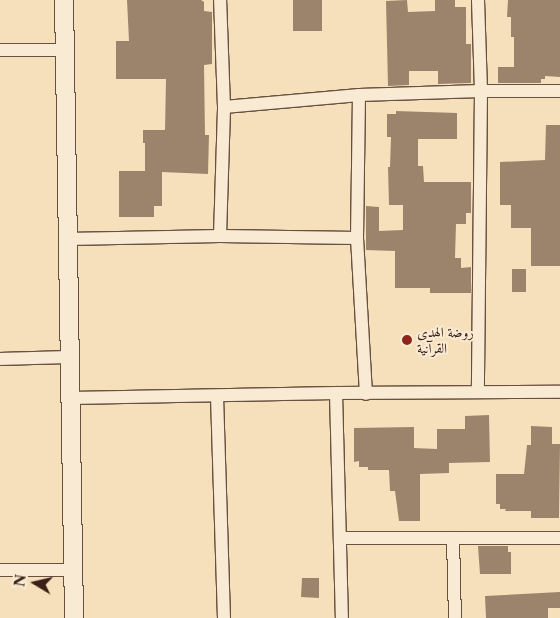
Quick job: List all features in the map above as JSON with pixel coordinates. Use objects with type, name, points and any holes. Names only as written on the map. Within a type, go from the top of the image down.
[{"type":"street","points":[[64,0],[74,618]]},
{"type":"street","points":[[220,0],[224,107],[220,236]]},
{"type":"street","points":[[478,0],[481,91],[478,392]]},
{"type":"street","points":[[0,50],[64,50]]},
{"type":"street","points":[[224,107],[360,95],[481,91],[560,91]]},
{"type":"street","points":[[360,95],[357,238],[366,394]]},
{"type":"street","points":[[67,239],[220,236],[357,238]]},
{"type":"street","points":[[0,359],[71,357]]},
{"type":"street","points":[[71,398],[336,393],[560,392]]},
{"type":"street","points":[[336,393],[342,618]]},
{"type":"street","points":[[217,396],[224,618]]},
{"type":"street","points":[[341,538],[560,538]]},
{"type":"street","points":[[453,538],[455,618]]},
{"type":"street","points":[[0,570],[74,570]]},
{"type":"building","points":[[127,0],[201,0],[204,2],[204,11],[212,12],[212,64],[204,65],[205,135],[209,135],[208,174],[162,172],[162,206],[154,206],[154,217],[119,217],[119,171],[145,171],[143,130],[165,130],[166,79],[116,79],[116,41],[129,41]]},
{"type":"building","points":[[293,0],[322,0],[322,31],[293,31]]},
{"type":"building","points":[[407,0],[408,12],[435,11],[435,0],[455,0],[455,7],[466,7],[466,44],[471,44],[471,83],[438,84],[438,71],[409,71],[409,85],[388,86],[386,1]]},
{"type":"building","points":[[508,0],[560,0],[560,77],[545,76],[545,79],[541,79],[541,83],[498,83],[498,67],[514,67],[514,37],[511,37],[511,17],[507,17]]},
{"type":"building","points":[[396,111],[457,113],[457,139],[418,139],[418,166],[423,166],[424,182],[471,182],[471,213],[466,213],[466,224],[456,224],[455,258],[461,258],[461,268],[471,267],[471,293],[430,293],[430,288],[395,288],[395,251],[366,250],[366,206],[379,207],[379,231],[403,230],[403,205],[389,205],[388,167],[390,167],[391,137],[387,137],[387,114],[396,114]]},
{"type":"building","points":[[546,125],[560,125],[560,266],[531,266],[531,228],[511,228],[511,205],[500,205],[500,162],[545,160]]},
{"type":"building","points":[[512,269],[526,269],[526,292],[512,292]]},
{"type":"building","points":[[489,415],[490,462],[449,463],[449,473],[420,474],[420,521],[399,521],[395,491],[390,491],[389,470],[368,470],[368,467],[359,467],[359,461],[354,462],[354,428],[414,427],[414,448],[437,449],[437,429],[465,429],[465,416]]},
{"type":"building","points":[[531,426],[552,427],[552,444],[560,444],[559,518],[531,518],[531,511],[505,511],[506,509],[500,509],[500,504],[496,504],[496,474],[524,474],[527,445],[531,445]]},
{"type":"building","points":[[478,546],[508,546],[508,552],[511,552],[511,574],[480,574]]},
{"type":"building","points":[[302,578],[319,578],[319,598],[301,597]]},
{"type":"building","points":[[560,592],[560,608],[548,608],[548,618],[486,618],[485,596]]},
{"type":"place","name":"روضة الهدى القرآنية","points":[[407,340]]}]
